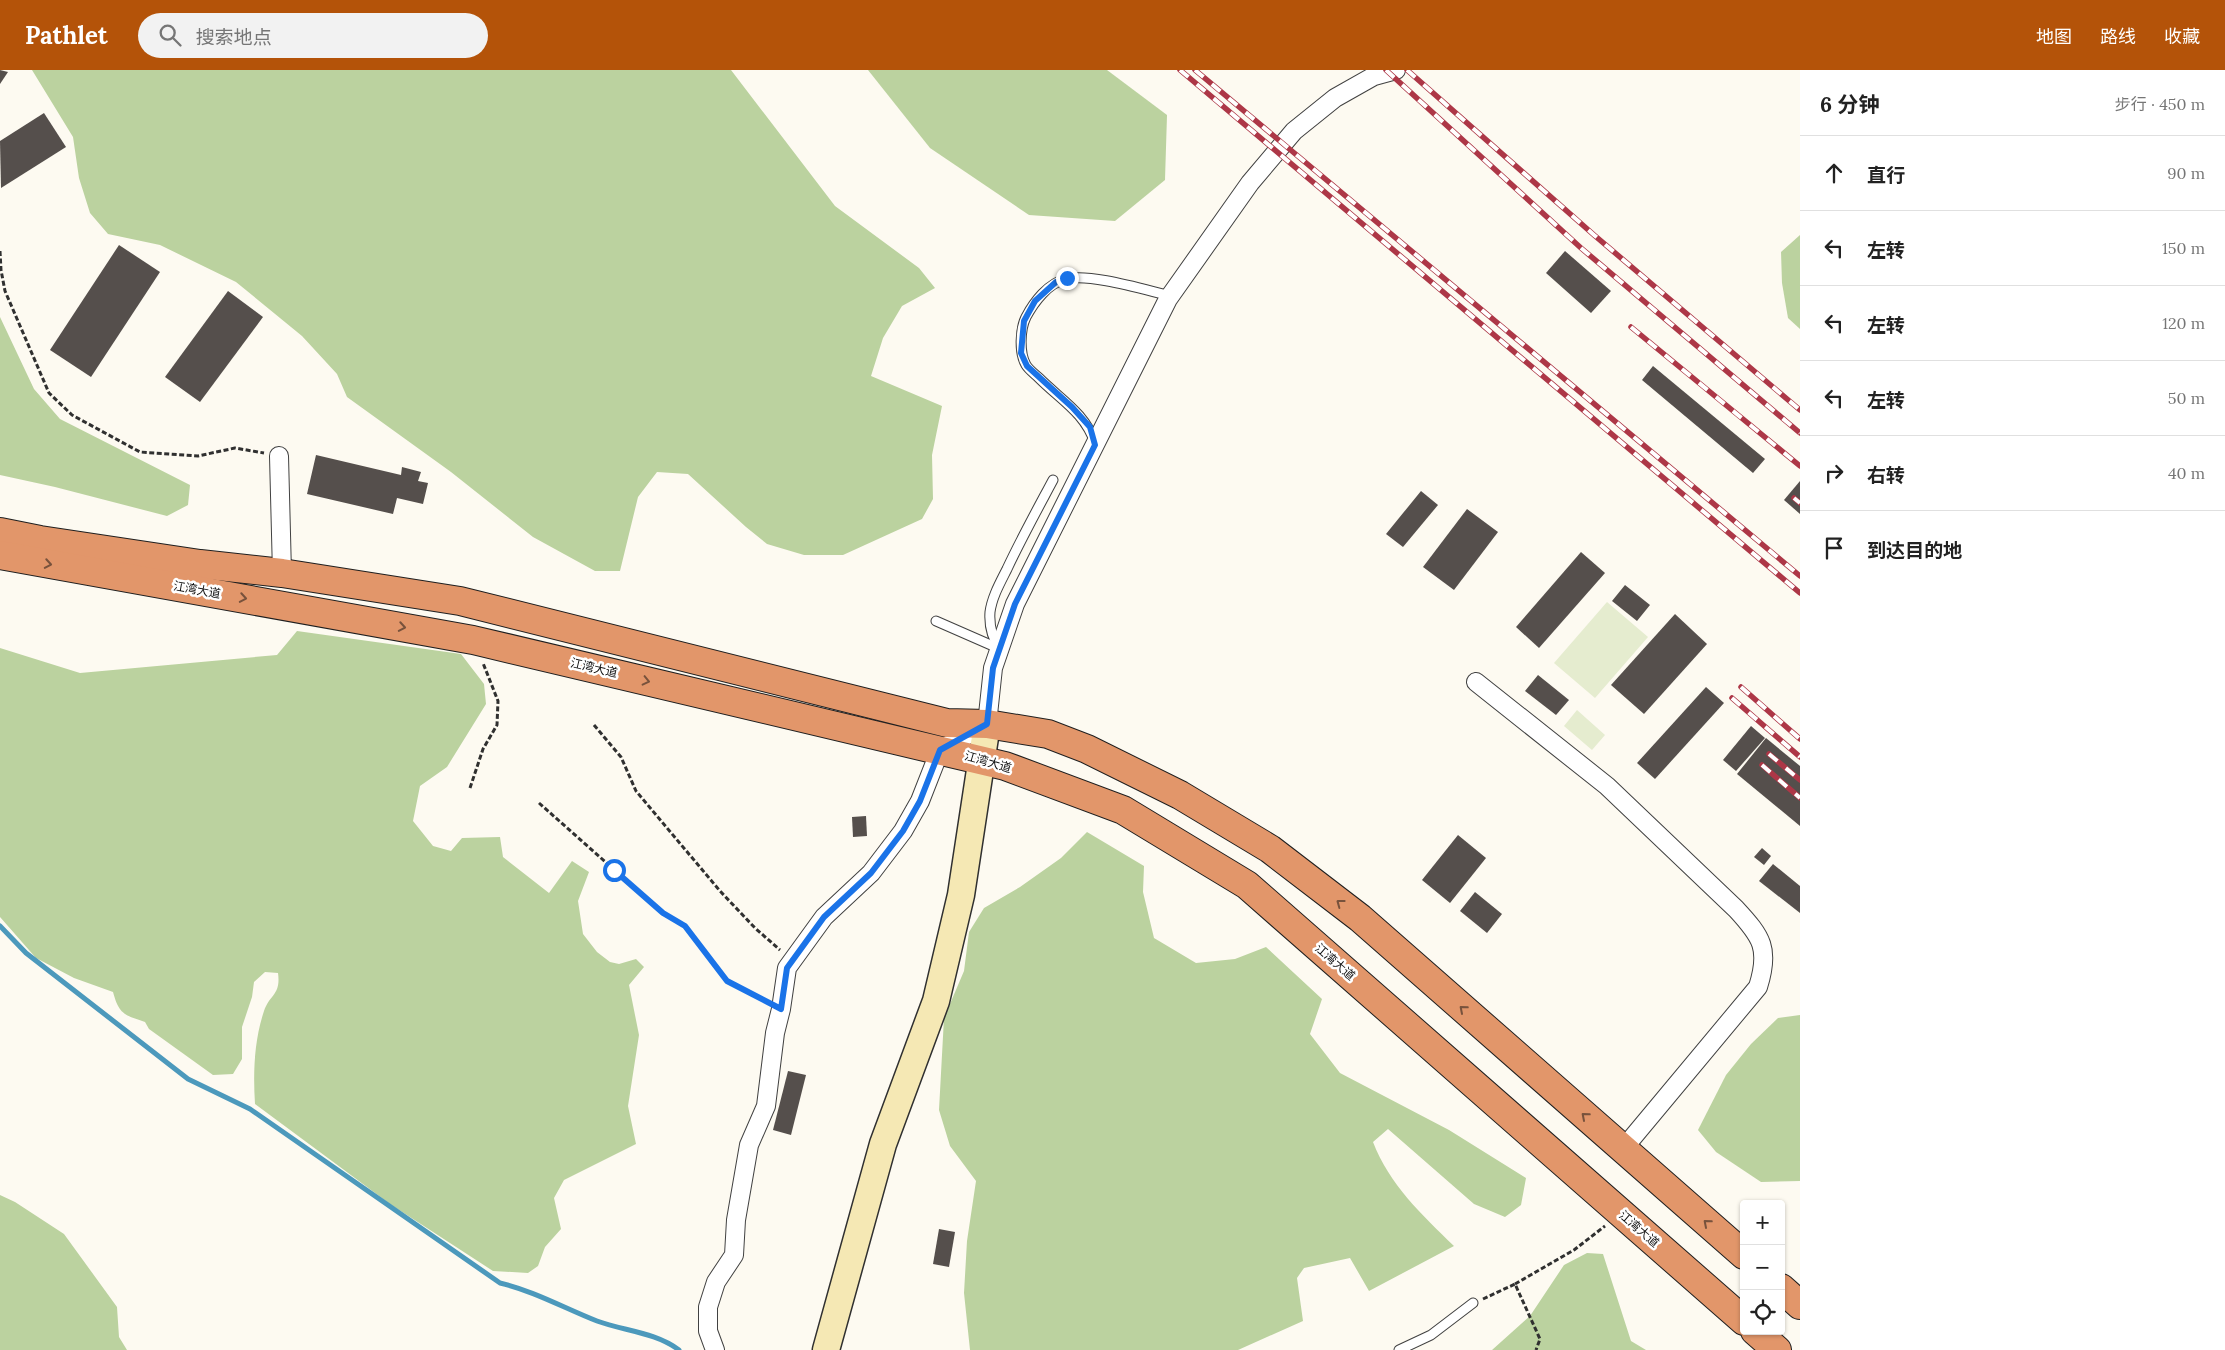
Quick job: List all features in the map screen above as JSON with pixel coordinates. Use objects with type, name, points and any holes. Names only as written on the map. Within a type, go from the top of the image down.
[{"type":"highway","name":"江湾大道","points":[[0,532],[40,540],[200,564],[282,572],[460,601],[948,724],[987,724],[1048,734],[1087,749],[1180,795],[1270,850],[1360,918],[1740,1251]]},
{"type":"highway","name":"江湾大道","points":[[0,555],[473,640],[1005,766],[1123,810],[1247,885],[1740,1318]]},
{"type":"highway","points":[[1783,1290],[1800,1305]]},
{"type":"highway","points":[[1760,1335],[1777,1350]]},
{"type":"street","points":[[826,1350],[882,1144],[936,1000],[961,895],[987,724],[993,668],[1015,604],[1171,296],[1250,183],[1294,131],[1335,98],[1374,76],[1396,70]]},
{"type":"street","points":[[279,456],[282,572]]},
{"type":"street","points":[[1476,682],[1608,786],[1736,908],[1753,928],[1762,944],[1764,967],[1758,987],[1623,1149]]},
{"type":"street","points":[[715,1350],[708,1331],[708,1307],[716,1282],[734,1255],[736,1220],[749,1145],[766,1106],[775,1033],[781,1009],[787,968],[824,917],[871,873],[903,831],[920,801],[940,750],[987,724]]},
{"type":"lane","points":[[1095,445],[1090,427],[1072,407],[1027,366],[1021,353],[1024,321],[1035,301],[1056,282],[1067,278],[1086,278],[1171,296]]},
{"type":"lane","points":[[1000,649],[994,640],[991,630],[990,613],[995,594],[1023,535],[1054,480]]},
{"type":"lane","points":[[936,620],[1000,649]]},
{"type":"lane","points":[[1399,1350],[1431,1335],[1473,1303]]},
{"type":"path","points":[[0,251],[1,270],[6,291],[48,392],[72,415],[140,452],[198,456],[235,448],[279,456]]},
{"type":"path","points":[[470,788],[483,749],[497,725],[498,701],[473,640]]},
{"type":"path","points":[[594,725],[621,757],[636,791],[720,891],[754,928],[791,961]]},
{"type":"path","points":[[539,803],[663,913],[685,926],[727,981],[781,1009]]},
{"type":"path","points":[[1473,1303],[1515,1284],[1574,1250],[1601,1230],[1619,1212]]},
{"type":"path","points":[[1515,1284],[1540,1339],[1536,1350]]},
{"type":"green space","points":[[32,70],[731,70],[835,206],[919,268],[935,288],[902,306],[883,338],[871,376],[942,406],[932,455],[933,499],[922,519],[843,555],[804,555],[767,544],[688,474],[657,472],[638,497],[620,571],[595,571],[533,537],[451,472],[347,397],[337,374],[302,336],[236,282],[160,245],[108,234],[90,213],[79,178],[73,137]]},
{"type":"green space","points":[[868,70],[1107,70],[1167,115],[1165,180],[1115,221],[1029,215],[930,148]]},
{"type":"green space","points":[[1800,235],[1800,329],[1788,318],[1782,283],[1781,252]]},
{"type":"green space","points":[[0,317],[34,389],[60,419],[190,485],[188,505],[167,516],[0,475]]},
{"type":"green space","points":[[1607,602],[1648,637],[1595,698],[1554,663]]},
{"type":"green space","points":[[297,631],[461,654],[484,684],[486,704],[447,767],[420,786],[413,821],[433,846],[451,851],[462,838],[500,837],[503,857],[549,893],[572,861],[589,872],[578,901],[583,934],[597,952],[610,962],[619,964],[636,959],[644,967],[629,985],[639,1035],[628,1106],[636,1144],[564,1180],[554,1198],[561,1229],[545,1247],[538,1266],[528,1273],[493,1271],[390,1204],[255,1104],[254,1069],[256,1045],[266,1005],[278,986],[278,973],[265,972],[254,982],[252,997],[242,1027],[242,1059],[233,1074],[213,1075],[149,1029],[145,1022],[123,1013],[113,992],[74,978],[36,958],[0,917],[0,648],[80,673],[277,655]]},
{"type":"green space","points":[[1577,710],[1605,735],[1592,750],[1564,726]]},
{"type":"green space","points":[[1087,832],[1144,866],[1143,892],[1154,938],[1196,963],[1235,959],[1266,947],[1322,999],[1310,1034],[1340,1073],[1449,1130],[1526,1178],[1521,1205],[1505,1217],[1474,1204],[1388,1129],[1373,1142],[1388,1172],[1430,1223],[1454,1246],[1369,1291],[1350,1258],[1304,1268],[1297,1278],[1303,1321],[1238,1350],[970,1350],[964,1293],[967,1241],[976,1181],[950,1146],[939,1110],[944,1018],[964,971],[969,932],[984,908],[1020,887],[1061,858]]},
{"type":"green space","points":[[1800,1015],[1800,1181],[1761,1182],[1716,1152],[1698,1130],[1726,1075],[1751,1044],[1778,1018]]},
{"type":"green space","points":[[0,1195],[15,1202],[64,1234],[117,1307],[119,1337],[127,1350],[0,1350]]},
{"type":"green space","points":[[1587,1253],[1603,1254],[1631,1341],[1646,1350],[1492,1350],[1530,1316],[1564,1265]]},
{"type":"building","points":[[0,70],[8,72],[0,84]]},
{"type":"building","points":[[44,113],[66,147],[1,188],[0,141]]},
{"type":"building","points":[[119,245],[160,272],[91,377],[50,350]]},
{"type":"building","points":[[1565,251],[1611,291],[1591,313],[1546,273]]},
{"type":"building","points":[[228,291],[263,317],[200,402],[165,377]]},
{"type":"building","points":[[1653,366],[1765,459],[1753,473],[1642,380]]},
{"type":"building","points":[[316,455],[401,475],[402,467],[421,472],[418,481],[428,483],[423,504],[397,498],[393,514],[307,494]]},
{"type":"building","points":[[1800,481],[1800,514],[1784,500]]},
{"type":"building","points":[[1421,491],[1438,505],[1403,547],[1386,534]]},
{"type":"building","points":[[1467,509],[1498,532],[1454,590],[1423,567]]},
{"type":"building","points":[[1581,552],[1605,573],[1539,648],[1516,627]]},
{"type":"building","points":[[1625,585],[1650,605],[1637,621],[1612,601]]},
{"type":"building","points":[[1675,614],[1707,644],[1644,714],[1611,685]]},
{"type":"building","points":[[1538,675],[1569,700],[1556,715],[1525,691]]},
{"type":"building","points":[[1706,687],[1724,703],[1655,779],[1637,763]]},
{"type":"building","points":[[1751,726],[1765,738],[1736,771],[1723,760]]},
{"type":"building","points":[[1766,738],[1800,766],[1800,826],[1737,774]]},
{"type":"building","points":[[866,816],[867,836],[853,837],[852,817]]},
{"type":"building","points":[[1458,835],[1486,858],[1450,903],[1422,880]]},
{"type":"building","points":[[1762,848],[1771,856],[1764,865],[1754,857]]},
{"type":"building","points":[[1773,864],[1800,886],[1800,913],[1759,881]]},
{"type":"building","points":[[1475,892],[1502,914],[1487,933],[1460,911]]},
{"type":"building","points":[[788,1071],[806,1075],[791,1135],[773,1130]]},
{"type":"building","points":[[939,1229],[955,1232],[949,1267],[933,1264]]},
{"type":"waterway","points":[[0,926],[26,953],[188,1079],[250,1109],[500,1283],[537,1295],[597,1321],[660,1339],[679,1350]]},
{"type":"railway","points":[[1180,70],[1800,593]]},
{"type":"railway","points":[[1195,70],[1800,576]]},
{"type":"railway","points":[[1386,70],[1581,248],[1800,433]]},
{"type":"railway","points":[[1407,70],[1594,235],[1800,410]]},
{"type":"railway","points":[[1631,327],[1800,466]]},
{"type":"railway","points":[[1794,498],[1800,503]]},
{"type":"railway","points":[[1741,687],[1800,739]]},
{"type":"railway","points":[[1732,698],[1800,757]]},
{"type":"railway","points":[[1769,754],[1800,780]]},
{"type":"railway","points":[[1762,765],[1800,798]]},
{"type":"route","points":[[614,870],[663,913],[685,926],[727,981],[781,1009],[787,968],[824,917],[871,873],[903,831],[920,801],[940,750],[987,724],[993,668],[1015,604],[1095,445],[1090,427],[1072,407],[1027,366],[1021,353],[1024,321],[1035,301],[1056,282],[1067,278]]}]
